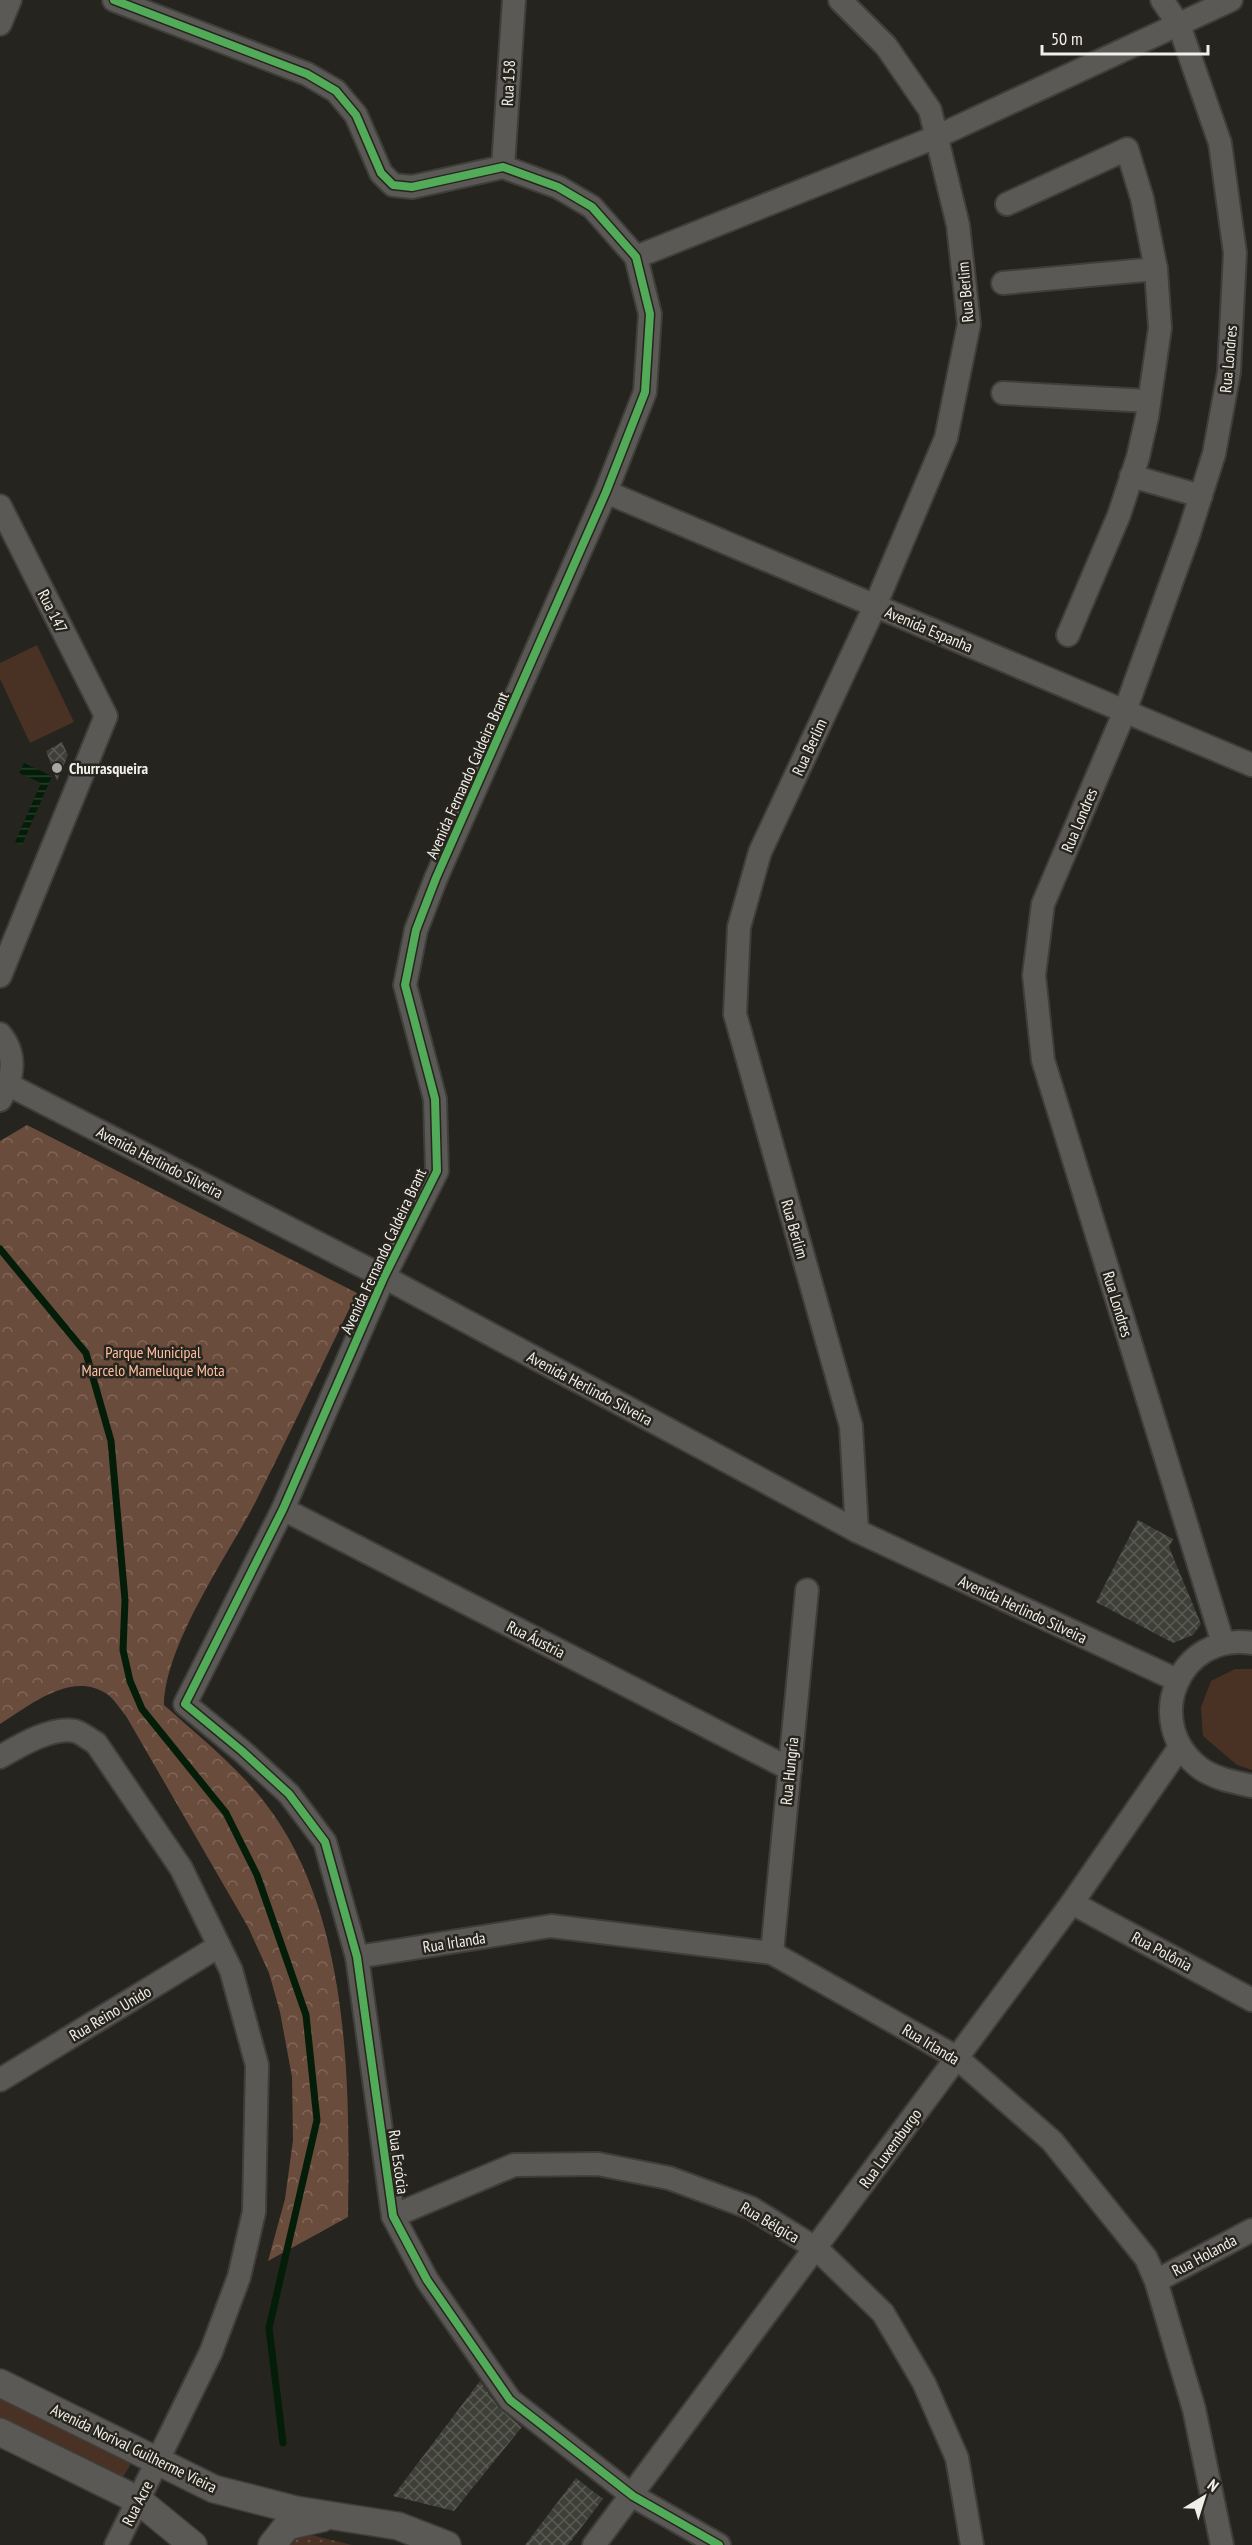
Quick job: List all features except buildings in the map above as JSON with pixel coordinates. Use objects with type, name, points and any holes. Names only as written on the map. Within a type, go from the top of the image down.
[{"type":"street","points":[[0,24],[10,0]]},
{"type":"street","points":[[114,0],[307,74],[336,91],[356,114],[381,173],[393,185],[412,187],[503,167],[558,187],[592,207],[636,257],[936,137],[1231,0]]},
{"type":"street","name":"Rua 158","points":[[503,167],[514,0]]},
{"type":"street","name":"Rua Berlim","points":[[840,0],[886,46],[930,110],[958,225],[969,324],[946,438],[875,606],[760,852],[739,927],[735,1014],[851,1426],[857,1532]]},
{"type":"street","name":"Rua Londres","points":[[1162,0],[1179,25],[1220,143],[1234,253],[1229,372],[1214,454],[1201,496],[1125,711],[1043,904],[1035,985],[1043,1060],[1222,1643]]},
{"type":"street","points":[[1007,204],[1127,149],[1142,198],[1156,270],[1160,328],[1148,401],[1148,417],[1119,515],[1068,635]]},
{"type":"street","name":"Avenida Fernando Caldeira Brant","points":[[185,1704],[283,1509],[384,1277],[437,1171],[435,1099],[405,986],[416,930],[606,492],[645,392],[650,314],[636,257]]},
{"type":"street","points":[[1003,283],[1156,270]]},
{"type":"street","points":[[1003,393],[1148,401]]},
{"type":"street","points":[[1131,476],[1201,496]]},
{"type":"street","name":"Avenida Espanha","points":[[606,492],[1252,765]]},
{"type":"street","name":"Rua 147","points":[[0,506],[106,716],[0,976]]},
{"type":"street","points":[[0,1035],[10,1055],[12,1070],[4,1092]]},
{"type":"street","name":"Avenida Herlindo Silveira","points":[[4,1092],[384,1277],[857,1532],[1177,1680]]},
{"type":"street","name":"Rua Áustria","points":[[283,1509],[790,1769]]},
{"type":"street","name":"Rua Hungria","points":[[771,1953],[807,1590]]},
{"type":"street","points":[[1252,1643],[1240,1641],[1222,1643],[1193,1660],[1177,1680],[1170,1706],[1173,1733],[1180,1747],[1201,1768],[1217,1777],[1252,1786]]},
{"type":"street","name":"Rua Escócia","points":[[185,1704],[242,1750],[289,1794],[325,1842],[357,1957],[393,2216],[427,2280],[510,2400],[633,2496],[719,2545]]},
{"type":"street","name":"Rua Acre","points":[[0,1757],[28,1741],[53,1733],[75,1731],[96,1743],[181,1868],[231,1970],[257,2065],[254,2212],[239,2277],[211,2352],[159,2462],[116,2545]]},
{"type":"street","name":"Rua Luxemburgo","points":[[594,2545],[817,2249],[956,2057],[1072,1903],[1180,1747]]},
{"type":"street","name":"Rua Polônia","points":[[1072,1903],[1252,2000]]},
{"type":"street","name":"Rua Irlanda","points":[[357,1957],[551,1926],[771,1953],[956,2057],[1052,2141],[1146,2258],[1156,2281],[1194,2409],[1222,2545]]},
{"type":"street","name":"Rua Reino Unido","points":[[0,2080],[219,1946]]},
{"type":"street","name":"Rua Bélgica","points":[[393,2216],[514,2165],[598,2164],[669,2178],[751,2208],[817,2249],[883,2313],[924,2383],[957,2458],[972,2545]]},
{"type":"street","name":"Rua Holanda","points":[[1156,2281],[1252,2230]]},
{"type":"street","name":"Avenida Norival Guilherme Vieira","points":[[0,2383],[214,2489],[296,2510],[398,2526],[447,2545]]},
{"type":"street","points":[[0,2432],[138,2500],[194,2545]]},
{"type":"street","points":[[272,2545],[287,2526],[332,2516]]},
{"type":"shaded area","points":[[37,645],[74,722],[30,743],[0,679],[0,663]]},
{"type":"shaded area","points":[[24,763],[52,776],[22,845],[15,842],[41,783],[19,773]]},
{"type":"shaded area","points":[[1235,1669],[1252,1669],[1252,1770],[1237,1765],[1203,1736],[1201,1707],[1211,1681]]},
{"type":"shaded area","points":[[0,2395],[132,2462],[122,2479],[0,2421]]},
{"type":"shaded area","points":[[303,2533],[352,2545],[286,2545]]},
{"type":"green space","name":"Parque Municipal Marcelo Mameluque Mota","points":[[27,1125],[357,1293],[255,1503],[186,1629],[167,1681],[164,1705],[237,1771],[274,1815],[299,1859],[318,1906],[331,1956],[346,2062],[348,2217],[268,2261],[285,2199],[293,2140],[292,2077],[280,2012],[269,1973],[248,1927],[126,1716],[110,1696],[94,1688],[80,1686],[66,1688],[38,1700],[0,1724],[0,1141]]},
{"type":"waterway","points":[[0,1249],[86,1353],[111,1441],[125,1600],[123,1650],[130,1681],[142,1709],[226,1813],[257,1875],[306,2015],[317,2120],[269,2328],[283,2443]]},
{"type":"cycle path","points":[[114,0],[307,74],[336,91],[356,115],[381,173],[393,185],[412,187],[503,167],[558,187],[592,207],[636,257],[650,314],[645,392],[606,492],[436,878],[416,930],[405,985],[435,1099],[437,1171],[384,1277],[283,1509],[185,1704],[289,1794],[325,1842],[357,1957],[393,2216],[427,2280],[510,2400],[633,2496],[719,2545]]},
{"type":"place","name":"Churrasqueira","points":[[57,768]]}]
